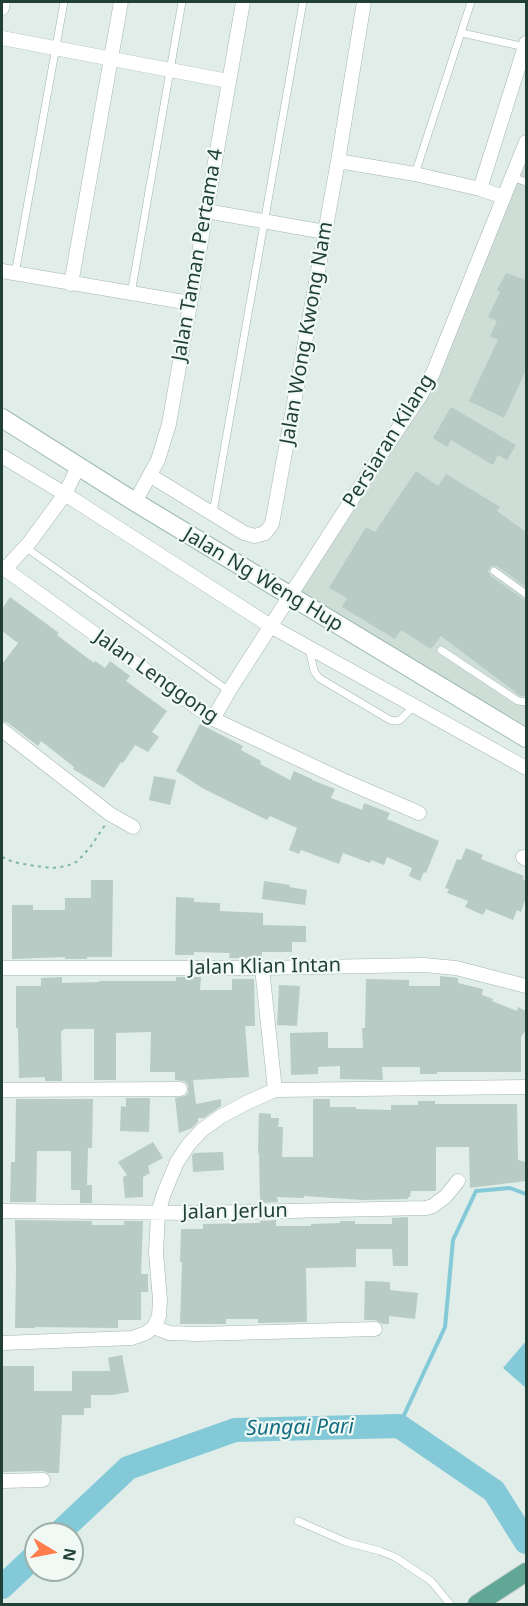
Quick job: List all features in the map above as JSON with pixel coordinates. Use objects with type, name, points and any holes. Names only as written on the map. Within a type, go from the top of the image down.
[{"type":"main road","name":"Jalan Ng Weng Hup","points":[[2,418],[290,597],[526,738]]},
{"type":"main road","points":[[501,1598],[526,1572]]},
{"type":"main road","points":[[477,1605],[501,1598],[526,1586]]},
{"type":"street","points":[[2,7],[3,2]]},
{"type":"street","points":[[71,284],[120,2]]},
{"type":"street","name":"Jalan Taman Pertama 4","points":[[135,502],[151,476],[164,446],[169,424],[243,2]]},
{"type":"street","name":"Jalan Wong Kwong Nam","points":[[151,476],[244,533],[255,536],[265,533],[272,524],[338,161],[364,2]]},
{"type":"street","points":[[2,38],[228,81]]},
{"type":"street","points":[[480,189],[526,45]]},
{"type":"street","name":"Persiaran Kilang","points":[[213,719],[433,373],[526,142]]},
{"type":"street","points":[[338,161],[415,174],[504,197]]},
{"type":"street","points":[[206,211],[325,232]]},
{"type":"street","points":[[8,273],[190,303]]},
{"type":"street","points":[[2,456],[272,627],[526,768]]},
{"type":"street","points":[[3,568],[25,547],[65,494],[78,467]]},
{"type":"street","name":"Jalan Lenggong","points":[[3,568],[213,719],[419,813]]},
{"type":"street","points":[[2,730],[110,814],[133,827]]},
{"type":"street","name":"Jalan Klian Intan","points":[[2,968],[442,966],[526,986]]},
{"type":"street","points":[[262,968],[275,1090]]},
{"type":"street","points":[[2,1343],[132,1338],[154,1327],[159,1316],[160,1300],[156,1253],[158,1213],[177,1162],[202,1130],[246,1103],[275,1090],[526,1087]]},
{"type":"street","points":[[2,1090],[180,1089]]},
{"type":"street","name":"Jalan Jerlun","points":[[2,1211],[158,1213],[426,1208],[433,1206],[446,1196],[458,1181]]},
{"type":"street","points":[[154,1327],[169,1333],[198,1334],[375,1329]]},
{"type":"street","points":[[2,1481],[43,1480]]},
{"type":"lane","points":[[8,273],[64,2]]},
{"type":"lane","points":[[130,294],[182,2]]},
{"type":"lane","points":[[213,514],[303,2]]},
{"type":"lane","points":[[415,174],[471,2]]},
{"type":"lane","points":[[462,33],[526,45]]},
{"type":"lane","points":[[512,177],[526,182]]},
{"type":"lane","points":[[25,547],[230,691]]},
{"type":"lane","points":[[494,570],[526,594]]},
{"type":"lane","points":[[309,648],[314,671],[319,678],[390,720],[400,720],[414,706]]},
{"type":"lane","points":[[441,650],[519,700],[526,702]]},
{"type":"lane","points":[[298,1521],[346,1542],[395,1557],[431,1581],[450,1605]]},
{"type":"path","points":[[2,857],[13,862],[35,866],[53,868],[67,866],[78,861],[92,846],[110,814]]},
{"type":"shaded area","points":[[526,148],[526,725],[293,595],[436,375]]},
{"type":"water","points":[[526,1341],[526,1388],[503,1368]]},
{"type":"building","points":[[506,273],[526,280],[526,370],[504,418],[469,401],[498,340],[490,336],[497,321],[488,317],[500,292],[497,290]]},
{"type":"building","points":[[451,407],[516,445],[507,460],[498,455],[493,465],[451,440],[447,447],[433,438]]},
{"type":"building","points":[[416,471],[438,486],[446,474],[500,507],[497,511],[526,532],[526,587],[497,566],[491,566],[488,571],[491,576],[526,600],[526,696],[520,696],[441,636],[431,649],[401,630],[395,639],[342,607],[347,598],[329,588],[366,527],[375,532]]},
{"type":"building","points":[[10,597],[59,633],[57,635],[94,663],[95,661],[105,668],[110,661],[130,676],[126,681],[167,711],[152,732],[159,737],[148,752],[135,745],[104,788],[73,769],[74,767],[41,741],[38,746],[2,721],[2,664],[18,643],[2,631],[2,609]]},
{"type":"building","points":[[200,724],[243,746],[241,750],[261,761],[260,764],[290,780],[294,771],[335,789],[331,798],[362,810],[364,803],[390,813],[387,819],[439,841],[426,873],[424,872],[420,881],[409,876],[412,868],[387,857],[384,865],[371,860],[370,863],[343,853],[339,864],[301,850],[299,854],[289,850],[297,828],[270,816],[267,820],[204,789],[176,771]]},
{"type":"building","points":[[154,776],[176,780],[170,805],[149,800]]},
{"type":"building","points":[[466,848],[483,855],[481,859],[524,876],[526,897],[521,912],[517,910],[513,920],[486,909],[483,915],[465,907],[468,901],[447,893],[449,889],[445,888],[457,859],[461,860]]},
{"type":"building","points":[[91,880],[113,880],[112,957],[12,959],[12,905],[33,905],[33,910],[65,910],[65,898],[91,898]]},
{"type":"building","points":[[264,881],[307,890],[305,905],[262,899]]},
{"type":"building","points":[[176,897],[194,898],[194,902],[220,903],[220,911],[263,913],[263,925],[306,926],[306,942],[292,942],[292,952],[262,952],[262,959],[229,958],[230,953],[194,952],[194,955],[175,955]]},
{"type":"building","points":[[440,976],[458,978],[458,983],[483,989],[482,995],[493,999],[492,1001],[517,1011],[518,1007],[526,1011],[526,1030],[521,1037],[521,1072],[420,1074],[420,1067],[382,1067],[383,1080],[340,1079],[340,1066],[318,1067],[318,1074],[291,1075],[290,1033],[328,1032],[328,1048],[363,1048],[362,1028],[365,1028],[366,979],[409,980],[409,986],[440,986]]},
{"type":"building","points":[[62,977],[62,983],[176,981],[176,977],[201,977],[200,990],[232,990],[232,979],[254,979],[255,1026],[245,1026],[249,1077],[193,1080],[196,1104],[221,1099],[221,1106],[204,1118],[198,1118],[198,1122],[192,1128],[179,1133],[175,1098],[188,1093],[188,1085],[184,1081],[175,1080],[175,1072],[150,1072],[151,1032],[116,1033],[116,1080],[94,1080],[94,1029],[63,1029],[61,1031],[62,1081],[45,1081],[45,1077],[19,1078],[16,986],[41,986],[41,978]]},
{"type":"building","points":[[279,985],[300,986],[297,1026],[277,1025]]},
{"type":"building","points":[[126,1098],[150,1098],[149,1132],[120,1131],[121,1106],[126,1107]]},
{"type":"building","points":[[16,1099],[93,1099],[92,1148],[88,1148],[87,1185],[92,1185],[92,1203],[80,1203],[80,1190],[71,1190],[71,1151],[37,1151],[36,1202],[10,1202],[11,1162],[15,1162]]},
{"type":"building","points":[[313,1099],[330,1099],[330,1107],[391,1110],[391,1105],[418,1105],[418,1101],[435,1101],[435,1104],[517,1104],[518,1160],[526,1162],[526,1181],[470,1188],[469,1147],[436,1147],[436,1191],[411,1191],[408,1199],[362,1200],[304,1196],[304,1198],[277,1197],[278,1202],[260,1203],[259,1113],[271,1114],[271,1118],[279,1118],[278,1127],[283,1127],[282,1157],[313,1157]]},
{"type":"building","points":[[153,1142],[163,1158],[148,1166],[150,1173],[143,1177],[143,1197],[125,1198],[123,1177],[127,1175],[118,1162]]},
{"type":"building","points":[[223,1152],[224,1170],[193,1172],[192,1155],[194,1153]]},
{"type":"building","points":[[408,1217],[408,1266],[393,1266],[392,1249],[356,1249],[356,1267],[306,1268],[307,1322],[258,1323],[258,1319],[226,1319],[226,1324],[180,1324],[181,1229],[203,1229],[203,1224],[260,1223],[260,1221],[276,1220],[276,1226],[311,1226],[311,1224],[340,1223],[340,1221],[355,1221],[355,1224],[392,1224],[392,1218]]},
{"type":"building","points":[[15,1220],[92,1221],[92,1225],[124,1225],[124,1221],[143,1221],[141,1274],[148,1274],[148,1292],[141,1292],[141,1320],[118,1320],[118,1328],[15,1328]]},
{"type":"building","points":[[365,1281],[390,1282],[390,1290],[418,1293],[415,1319],[389,1316],[389,1324],[364,1320]]},
{"type":"building","points":[[122,1355],[129,1392],[91,1395],[91,1408],[84,1408],[84,1415],[62,1415],[59,1473],[2,1472],[2,1366],[34,1366],[34,1391],[72,1391],[72,1371],[110,1371],[108,1358]]},
{"type":"waterway","points":[[399,1426],[445,1327],[453,1240],[476,1191],[510,1188],[526,1194]]},
{"type":"waterway","name":"Sungai Pari","points":[[71,1522],[128,1468],[235,1430],[399,1426],[494,1491],[526,1542]]},
{"type":"waterway","name":"Sungai Pari","points":[[2,1587],[24,1566]]}]
